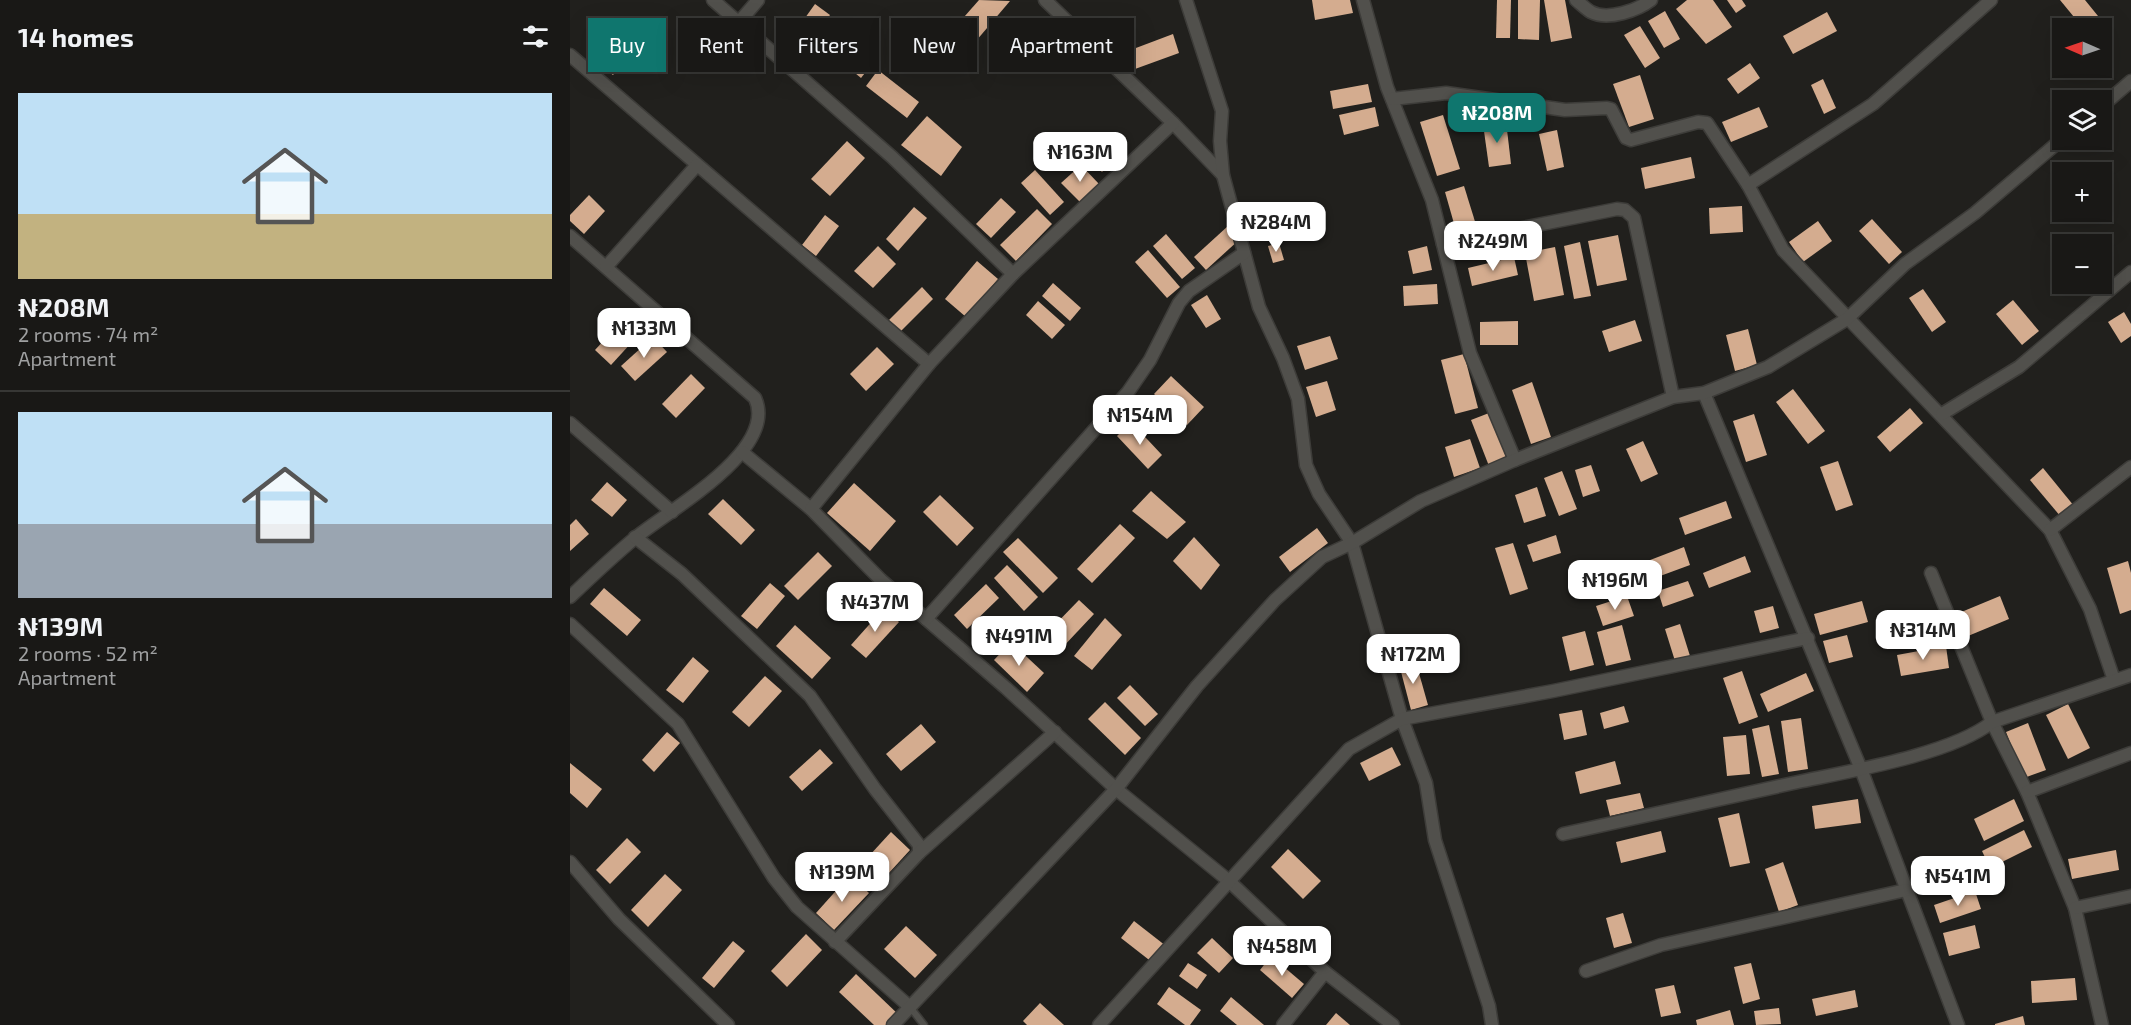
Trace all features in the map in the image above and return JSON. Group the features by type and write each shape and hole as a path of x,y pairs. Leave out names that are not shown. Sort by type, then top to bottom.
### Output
{"street":[{"path":"713,0 736,18"},
{"path":"743,18 758,0"},
{"path":"1045,0 1173,123 1223,176"},
{"path":"1186,0 1222,111 1220,141 1223,176 1259,308 1283,357 1298,399 1306,465 1319,494 1352,543 1402,719 1426,783 1435,840 1489,1006 1492,1025"},
{"path":"1363,0 1392,99 1432,200 1470,353 1515,460"},
{"path":"1576,0 1593,14 1608,15 1639,9 1651,0"},
{"path":"1748,185 1873,104 1991,0"},
{"path":"764,42 892,157 1013,274"},
{"path":"570,55 929,364"},
{"path":"2112,97 2131,81"},
{"path":"1392,99 1446,93 1565,110 1607,108 1611,109 1626,138 1630,141 1698,122 1707,123 1748,185 1783,250 1846,319 1942,414 2050,530 2090,609 2114,680"},
{"path":"811,509 929,364 1013,274 1173,123"},
{"path":"893,1025 1116,789 1197,686 1275,600 1322,557 1352,543 1421,501 1515,460 1673,397 1704,393 1768,367 1846,319 1905,264 1975,213 2052,147"},
{"path":"606,267 697,165"},
{"path":"1443,244 1617,209 1625,210 1634,218 1673,397"},
{"path":"570,236 755,398 760,418 755,435 742,452 672,512 635,537 573,590"},
{"path":"926,619 1128,392 1150,360 1179,303 1189,291 1244,253"},
{"path":"1942,414 2019,367 2131,272"},
{"path":"1704,393 1861,769 1958,1025"},
{"path":"570,423 672,512"},
{"path":"742,452 811,509 881,580 1116,789 1228,881 1325,972 1393,1025"},
{"path":"2050,530 2131,466"},
{"path":"635,537 682,574 810,696 875,789 920,845 920,853"},
{"path":"1931,573 1992,722 2027,792 2075,908 2103,1025"},
{"path":"570,624 678,724 774,878 797,907 910,1007"},
{"path":"1099,1025 1349,749 1402,719 1553,691 1808,638"},
{"path":"1563,834 1861,769 1949,745 1979,733 1992,722 2131,675"},
{"path":"835,942 920,853 1054,732"},
{"path":"2027,792 2131,753"},
{"path":"570,862 619,918 728,1025"},
{"path":"1586,971 1660,945 1906,890"},
{"path":"2075,908 2131,896"},
{"path":"1283,1025 1325,972"}],"lane":[{"path":"910,1007 924,1025"}],"building":[{"path":"979,0 1010,1 996,18 989,18 989,26 977,40 977,18 963,18"},
{"path":"1312,0 1350,0 1353,13 1315,20"},
{"path":"1497,0 1511,0 1510,38 1496,38"},
{"path":"1518,0 1540,0 1539,40 1518,39"},
{"path":"1544,0 1565,0 1572,38 1551,42"},
{"path":"1687,0 1713,0 1732,27 1706,44 1676,9"},
{"path":"1727,0 1742,0 1746,6 1736,13"},
{"path":"2060,0 2085,0 2098,16 2096,18 2075,18"},
{"path":"815,4 830,15 828,18 805,18"},
{"path":"1665,11 1680,39 1664,48 1648,21"},
{"path":"1827,12 1837,31 1793,54 1783,36"},
{"path":"1640,26 1660,58 1645,68 1624,35"},
{"path":"1173,34 1179,53 1135,69 1134,49"},
{"path":"1750,63 1760,78 1738,94 1727,79"},
{"path":"879,71 919,102 907,118 866,86"},
{"path":"854,72 866,72 861,78"},
{"path":"1640,75 1654,119 1629,127 1613,84"},
{"path":"1823,79 1836,108 1824,114 1811,85"},
{"path":"1368,84 1372,102 1333,109 1330,91"},
{"path":"1375,107 1379,126 1344,135 1339,115"},
{"path":"1759,107 1768,127 1731,142 1722,122"},
{"path":"1443,115 1460,169 1437,176 1420,122"},
{"path":"927,116 962,147 941,176 901,145"},
{"path":"1506,121 1511,164 1489,167 1483,124"},
{"path":"1557,130 1564,167 1547,171 1539,134"},
{"path":"847,141 865,158 830,196 811,179"},
{"path":"1096,143 1113,161 1102,172 1084,155"},
{"path":"1691,157 1695,178 1645,189 1641,168"},
{"path":"1081,165 1099,184 1080,202 1061,183"},
{"path":"1035,170 1064,202 1050,215 1021,183"},
{"path":"1464,186 1477,228 1457,234 1445,192"},
{"path":"589,195 605,211 584,234 570,221 570,215"},
{"path":"1001,198 1016,212 991,238 976,224"},
{"path":"1742,206 1743,232 1710,234 1709,208"},
{"path":"914,207 927,218 898,251 886,239"},
{"path":"1037,209 1052,224 1016,261 1000,245"},
{"path":"1271,211 1273,227 1259,229 1257,212"},
{"path":"825,215 839,226 816,256 802,245"},
{"path":"1872,219 1902,252 1889,264 1859,231"},
{"path":"1818,221 1832,241 1803,262 1789,242"},
{"path":"1228,226 1240,239 1206,270 1194,257"},
{"path":"1166,234 1195,268 1182,279 1153,246"},
{"path":"1618,235 1627,280 1597,286 1588,241"},
{"path":"1580,242 1591,296 1574,299 1564,246"},
{"path":"1279,243 1284,260 1273,263 1268,246"},
{"path":"878,246 896,264 873,288 854,271"},
{"path":"1427,246 1432,270 1413,274 1408,251"},
{"path":"1555,247 1564,295 1534,301 1525,253"},
{"path":"1148,250 1180,287 1167,298 1135,262"},
{"path":"1514,257 1518,275 1472,286 1468,268"},
{"path":"977,261 998,279 966,317 945,299"},
{"path":"1053,283 1081,308 1070,321 1042,296"},
{"path":"1437,284 1438,304 1404,306 1403,286"},
{"path":"922,287 933,299 899,333 888,321"},
{"path":"1923,289 1946,322 1932,332 1909,298"},
{"path":"1207,295 1221,319 1206,328 1191,305"},
{"path":"2013,300 2039,331 2022,345 1996,314"},
{"path":"1038,301 1065,325 1052,339 1026,315"},
{"path":"2124,312 2131,324 2131,336 2121,343 2108,322"},
{"path":"627,315 643,330 611,365 595,350"},
{"path":"1635,320 1642,341 1609,352 1602,331"},
{"path":"1518,321 1518,345 1480,345 1480,322"},
{"path":"1748,329 1757,365 1735,371 1726,335"},
{"path":"1330,336 1338,359 1305,370 1297,346"},
{"path":"653,337 667,352 635,381 621,366"},
{"path":"877,347 894,364 866,391 850,374"},
{"path":"1464,354 1478,408 1455,414 1441,360"},
{"path":"691,374 705,388 676,418 662,404"},
{"path":"1171,376 1204,407 1187,425 1154,394"},
{"path":"1327,381 1336,410 1316,417 1306,387"},
{"path":"1532,382 1551,437 1531,444 1512,390"},
{"path":"1793,389 1825,431 1808,444 1776,402"},
{"path":"1150,401 1167,418 1154,431 1137,414"},
{"path":"1910,408 1923,423 1890,452 1877,437"},
{"path":"1489,413 1507,459 1489,466 1471,420"},
{"path":"1754,414 1767,455 1746,462 1733,421"},
{"path":"1131,422 1162,455 1148,469 1117,436"},
{"path":"1470,439 1480,468 1454,477 1445,447"},
{"path":"1643,441 1658,474 1641,482 1626,449"},
{"path":"1838,461 1853,505 1836,511 1820,467"},
{"path":"1591,465 1600,491 1583,497 1575,470"},
{"path":"2043,468 2074,506 2061,517 2030,480"},
{"path":"1562,471 1577,509 1559,516 1544,478"},
{"path":"607,482 627,500 612,517 591,500"},
{"path":"854,483 896,521 870,551 827,513"},
{"path":"1537,487 1546,516 1524,523 1515,495"},
{"path":"1151,491 1186,522 1167,539 1132,511"},
{"path":"940,495 974,528 957,546 923,512"},
{"path":"723,499 755,530 741,545 708,514"},
{"path":"1726,501 1732,518 1685,535 1679,518"},
{"path":"576,519 589,534 570,551 570,525"},
{"path":"1120,524 1135,538 1092,583 1077,569"},
{"path":"1317,528 1328,543 1290,572 1279,557"},
{"path":"1556,535 1561,553 1533,562 1527,545"},
{"path":"1194,537 1220,565 1201,590 1173,561"},
{"path":"1018,538 1058,578 1043,593 1003,552"},
{"path":"1513,543 1528,589 1510,595 1495,548"},
{"path":"1684,547 1690,565 1652,579 1645,562"},
{"path":"818,552 832,566 798,600 784,586"},
{"path":"1745,556 1751,572 1709,588 1703,573"},
{"path":"2128,561 2131,573 2131,610 2120,614 2107,568"},
{"path":"1007,565 1038,597 1024,611 994,578"},
{"path":"1688,581 1694,596 1663,607 1658,591"},
{"path":"770,583 785,596 757,629 741,616"},
{"path":"986,584 999,598 967,629 954,615"},
{"path":"604,588 641,620 627,636 590,604"},
{"path":"1627,596 1634,616 1603,626 1596,606"},
{"path":"2000,596 2009,619 1968,636 1959,613"},
{"path":"1079,600 1094,614 1061,649 1046,634"},
{"path":"1862,601 1868,622 1820,635 1814,614"},
{"path":"1773,606 1779,628 1760,633 1754,611"},
{"path":"884,608 899,622 866,658 851,645"},
{"path":"1935,615 1939,635 1890,646 1885,625"},
{"path":"1105,618 1122,635 1092,670 1074,656"},
{"path":"1680,624 1690,656 1675,661 1665,629"},
{"path":"795,625 831,658 812,679 776,646"},
{"path":"1622,625 1631,660 1606,666 1597,632"},
{"path":"1585,631 1594,665 1570,671 1562,637"},
{"path":"1847,635 1853,657 1829,663 1823,641"},
{"path":"1011,642 1044,673 1027,692 994,660"},
{"path":"1946,646 1949,668 1901,676 1897,655"},
{"path":"693,657 709,671 683,703 666,690"},
{"path":"1415,659 1428,705 1411,710 1399,664"},
{"path":"1742,671 1758,717 1739,724 1723,678"},
{"path":"1806,673 1814,691 1768,712 1760,694"},
{"path":"765,676 782,691 749,727 732,712"},
{"path":"1130,685 1158,714 1145,726 1117,698"},
{"path":"1105,702 1141,738 1125,755 1088,719"},
{"path":"2068,704 2090,748 2068,759 2046,715"},
{"path":"1624,706 1629,722 1604,729 1600,713"},
{"path":"1582,710 1587,735 1564,740 1559,714"},
{"path":"1801,718 1808,769 1788,772 1781,721"},
{"path":"2028,723 2046,770 2024,778 2006,732"},
{"path":"921,724 936,742 901,771 886,754"},
{"path":"1769,725 1779,774 1762,777 1752,729"},
{"path":"667,732 680,743 654,772 642,760"},
{"path":"1746,735 1750,774 1727,776 1723,737"},
{"path":"1392,747 1401,765 1369,781 1360,763"},
{"path":"820,749 833,763 802,791 789,777"},
{"path":"1615,761 1621,784 1580,794 1575,772"},
{"path":"570,763 602,789 587,808 570,793"},
{"path":"1640,793 1644,808 1610,816 1606,800"},
{"path":"1858,799 1861,823 1815,829 1812,806"},
{"path":"2014,799 2024,821 1984,841 1974,819"},
{"path":"1739,813 1750,863 1730,867 1718,818"},
{"path":"2024,830 2032,847 1990,868 1982,851"},
{"path":"1661,831 1666,852 1621,863 1616,842"},
{"path":"891,832 910,850 877,886 858,868"},
{"path":"627,838 641,852 610,884 596,870"},
{"path":"1288,849 1321,881 1303,899 1271,867"},
{"path":"2116,850 2119,870 2072,879 2068,859"},
{"path":"1783,862 1798,905 1779,912 1765,869"},
{"path":"665,874 682,890 648,927 631,910"},
{"path":"850,875 869,893 834,930 816,913"},
{"path":"1975,891 1981,909 1940,923 1934,905"},
{"path":"1623,913 1632,943 1614,948 1606,918"},
{"path":"1134,921 1166,946 1153,963 1121,938"},
{"path":"1975,925 1980,948 1949,956 1943,933"},
{"path":"906,926 937,955 915,978 884,949"},
{"path":"806,934 822,950 787,987 771,971"},
{"path":"1212,938 1233,958 1219,973 1197,953"},
{"path":"733,941 745,951 714,988 702,978"},
{"path":"1271,956 1304,984 1292,998 1260,970"},
{"path":"1188,963 1207,975 1197,989 1179,976"},
{"path":"1751,963 1760,999 1743,1004 1734,967"},
{"path":"856,974 900,1016 891,1025 874,1025 839,992"},
{"path":"2075,978 2077,1000 2032,1003 2031,981"},
{"path":"1674,985 1681,1013 1661,1017 1655,989"},
{"path":"1169,987 1201,1010 1190,1025 1185,1025 1157,1004"},
{"path":"1855,990 1858,1007 1816,1016 1812,999"},
{"path":"1231,997 1264,1025 1237,1025 1220,1011"},
{"path":"1040,1003 1064,1025 1027,1025 1023,1021"},
{"path":"1779,1008 1781,1024 1756,1025 1754,1011"},
{"path":"1730,1010 1734,1025 1697,1025 1696,1020"},
{"path":"1336,1013 1350,1025 1326,1025"},
{"path":"2023,1016 2025,1025 1995,1025 1995,1024"}]}
